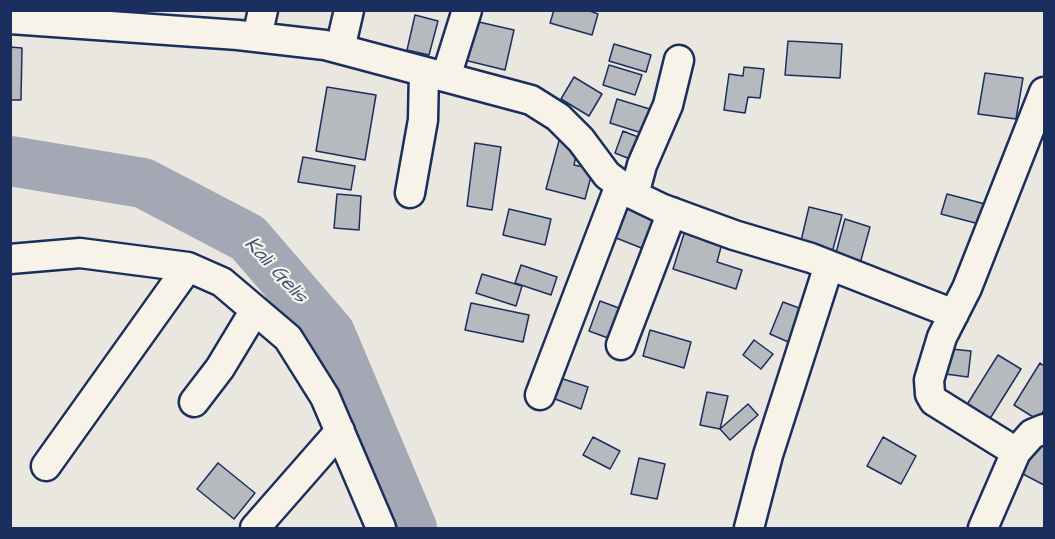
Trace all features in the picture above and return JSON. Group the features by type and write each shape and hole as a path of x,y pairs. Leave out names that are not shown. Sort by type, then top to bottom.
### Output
{"street":[{"path":"340,49 349,10"},
{"path":"410,193 423,120 435,74 467,10"},
{"path":"21,16 260,24 340,49 531,100 558,117 580,140 607,175 627,190 672,212 829,265 954,314"},
{"path":"540,395 627,190 642,165 668,105 679,60"},
{"path":"1016,452 934,401 930,394 929,380 942,337 976,268 1044,92"},
{"path":"621,345 672,212"},
{"path":"10,259 80,253 188,267 222,282 288,338 325,397 381,528"},
{"path":"749,528 768,454 829,265"},
{"path":"46,466 188,267"},
{"path":"195,402 220,368 255,310"},
{"path":"983,528 1016,452 1032,434 1044,429"},
{"path":"255,528 340,431"}],"building":[{"path":"554,10 587,10 598,14 592,35 550,23"},
{"path":"415,15 438,21 429,55 407,50"},
{"path":"470,20 514,30 505,70 460,59"},
{"path":"788,41 842,44 840,78 785,75"},
{"path":"614,44 651,55 646,72 609,61"},
{"path":"10,47 22,48 21,100 10,100"},
{"path":"609,65 642,75 635,95 603,85"},
{"path":"744,67 764,69 760,98 748,97 745,113 724,110 729,74 743,76"},
{"path":"985,73 1023,78 1016,119 978,114"},
{"path":"574,77 602,94 589,116 561,99"},
{"path":"327,87 376,95 365,160 316,151"},
{"path":"617,99 653,110 645,134 610,123"},
{"path":"623,131 643,139 635,161 615,153"},
{"path":"560,137 579,142 574,165 593,169 585,199 546,189"},
{"path":"475,143 501,147 492,210 467,206"},
{"path":"303,157 355,166 351,190 298,182"},
{"path":"337,194 361,196 359,230 334,228"},
{"path":"947,194 985,204 979,224 941,214"},
{"path":"619,200 663,217 649,251 606,234"},
{"path":"809,207 842,215 832,253 800,245"},
{"path":"509,209 551,219 545,245 503,235"},
{"path":"845,219 870,227 858,271 833,264"},
{"path":"687,224 724,236 717,262 742,270 736,289 673,269"},
{"path":"521,265 557,277 551,295 515,283"},
{"path":"482,274 522,286 516,306 476,293"},
{"path":"600,301 627,311 616,341 589,331"},
{"path":"783,302 807,311 793,344 770,334"},
{"path":"471,303 529,315 523,342 465,330"},
{"path":"650,330 691,342 684,368 643,356"},
{"path":"754,340 773,354 761,369 743,355"},
{"path":"941,348 971,351 968,377 938,373"},
{"path":"998,355 1021,369 986,425 963,411"},
{"path":"1040,363 1044,366 1044,410 1038,420 1014,405"},
{"path":"557,377 588,387 581,409 550,397"},
{"path":"707,392 728,396 720,429 700,425"},
{"path":"748,404 758,415 730,440 720,429"},
{"path":"1044,434 1044,485 1021,473"},
{"path":"593,437 620,451 610,469 583,455"},
{"path":"883,437 916,456 901,484 867,466"},
{"path":"639,458 665,464 657,499 631,494"},
{"path":"218,463 255,493 234,519 197,489"}],"waterway":[{"name":"Kali Gelis","path":"10,161 143,183 248,238 330,333 412,528"}]}
